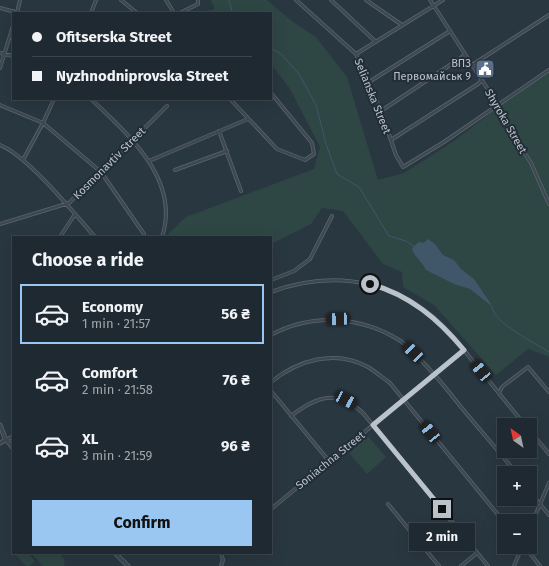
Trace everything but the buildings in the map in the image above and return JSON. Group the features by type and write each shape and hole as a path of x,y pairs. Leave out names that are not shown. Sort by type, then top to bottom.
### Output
{"street":[{"path":"17,12 20,0"},
{"path":"91,12 96,0"},
{"path":"121,0 136,12"},
{"path":"166,0 173,12"},
{"path":"182,12 198,4 198,0"},
{"name":"Selianska Street","path":"296,0 356,54 381,111 390,140 403,167 444,142 498,105"},
{"path":"331,0 375,41"},
{"path":"366,0 402,25"},
{"name":"Shyroka Street","path":"430,0 498,105 509,129 531,163 549,204"},
{"path":"356,54 443,0"},
{"path":"0,8 14,12"},
{"path":"472,65 549,15"},
{"path":"0,68 12,30"},
{"path":"369,82 450,31"},
{"path":"0,53 12,56"},
{"path":"381,111 465,56"},
{"path":"498,105 549,70"},
{"path":"390,140 482,80"},
{"path":"231,100 277,149 305,160 314,154 312,143 272,94"},
{"path":"23,160 54,100"},
{"path":"92,100 133,140 149,161 156,174 165,203 165,221 162,236"},
{"path":"0,105 43,123 101,172 144,234"},
{"name":"Kosmonavtiv Street","path":"0,224 69,204 168,106"},
{"path":"149,161 248,119"},
{"path":"219,131 241,191"},
{"path":"0,145 8,148 23,160 66,204 94,236"},
{"path":"175,170 227,151"},
{"path":"61,236 75,214"},
{"path":"272,280 290,273 310,259 332,216"},
{"path":"272,292 298,283 327,280 351,281 387,289 411,301 428,313 446,329 519,418"},
{"path":"272,335 292,325 310,320 338,319 357,322 372,327 400,340 434,373 510,466"},
{"name":"Soniachna Street","path":"272,508 434,373 464,350"},
{"path":"272,381 297,365 316,359 347,360 367,367 390,384 497,514"},
{"path":"499,393 502,387 528,367 549,392"},
{"path":"272,392 329,461"},
{"path":"291,416 312,402 328,397 346,400 355,405 488,566"},
{"path":"0,425 6,440 12,447"},
{"path":"0,443 12,437"},
{"path":"537,439 549,454"},
{"path":"536,514 549,483"},
{"path":"537,501 549,515"},
{"path":"388,504 439,566"},
{"path":"461,566 477,553"},
{"path":"116,554 128,566"},
{"path":"221,554 223,560 221,566"},
{"path":"514,566 519,554"},
{"path":"531,554 540,566"}],"green space":[{"path":"211,0 267,0 293,22 316,37 347,77 378,180 404,173 454,141 549,71 549,357 528,349 496,375 434,305 403,287 402,272 383,264 343,211 322,208 311,224 272,244 272,236 168,236 186,217 314,169 320,147 290,89 272,65 272,12 207,11 215,9"},
{"path":"368,436 386,457 367,474 349,453"},
{"path":"15,554 29,554 35,561 30,566 26,566"},
{"path":"32,554 60,554 63,557 65,564 64,566 43,566"}],"water":[{"path":"428,239 435,244 443,255 454,260 461,269 474,279 493,307 470,289 454,284 426,270 414,254 412,248 419,242 424,243"}],"waterway":[{"path":"229,0 234,12"},
{"path":"272,49 281,54 299,74 316,105 326,144 337,174 359,187 389,236 406,241 415,247"},
{"path":"492,307 494,313 507,326 549,352"}],"place":[{"name":"ВПЗ Первомайськ 9","path":"485,69"}],"route":[{"path":"370,284 387,289 411,301 428,313 446,329 464,350 434,373 373,425 442,509"}]}
